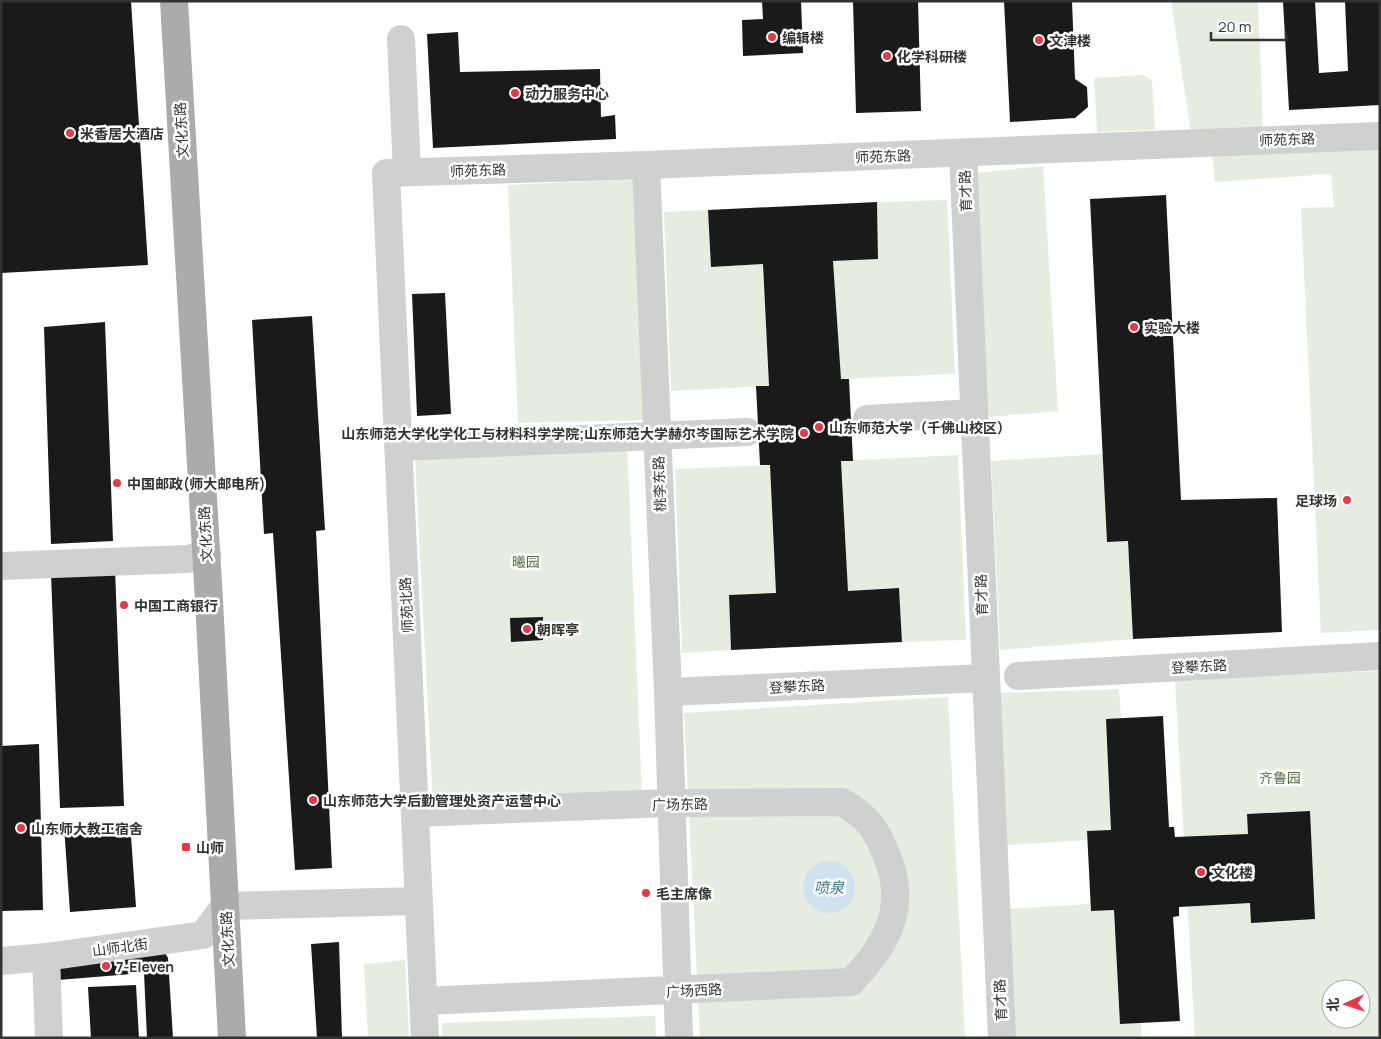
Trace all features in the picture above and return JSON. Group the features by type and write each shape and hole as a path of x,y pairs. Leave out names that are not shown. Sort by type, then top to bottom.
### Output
{"main road":[{"name":"文化东路","path":"174,1 207,555 232,1038"}],"street":[{"name":"师苑北路","path":"401,39 396,172 398,447 425,1038"},
{"name":"师苑东路","path":"396,172 646,165 1380,136"},
{"name":"育才路","path":"963,153 1002,1038"},
{"name":"桃李东路","path":"646,165 668,692 676,992 679,1038"},
{"path":"867,419 974,413"},
{"path":"398,447 747,432"},
{"path":"1,566 187,559 207,555"},
{"name":"登攀东路","path":"1018,676 1380,656"},
{"name":"登攀东路","path":"668,692 985,678"},
{"name":"广场东路","path":"415,813 670,803 842,802 860,813 878,832 895,875 896,883"},
{"name":"广场西路","path":"423,1001 676,992 852,982 871,962 885,939 894,914 896,883"},
{"path":"225,906 418,901"},
{"name":"山师北街","path":"1,961 46,957 203,935 225,906"},
{"path":"46,957 49,1038"}],"green space":[{"path":"1171,1 1258,1 1263,130 1191,133"},
{"path":"1143,75 1152,80 1155,130 1097,132 1094,78"},
{"name":"足球场","path":"1380,144 1380,630 1321,633 1301,208 1334,207 1331,174 1215,182 1212,154"},
{"path":"1043,166 1058,411 989,417 977,173"},
{"path":"636,179 645,420 518,423 508,185"},
{"path":"947,200 955,374 841,379 833,261 878,259 877,202"},
{"path":"708,210 711,267 763,264 769,386 671,391 664,212"},
{"name":"曦园","path":"627,444 642,795 433,804 415,457"},
{"path":"1103,454 1107,542 1128,541 1133,639 1000,650 991,461"},
{"path":"958,455 966,640 902,642 899,588 848,591 841,461"},
{"path":"770,465 776,593 729,595 731,650 682,653 675,469"},
{"name":"齐鲁园","path":"1380,671 1380,1038 1195,1038 1175,679"},
{"path":"1119,689 1121,718 1111,830 1087,831 1087,840 1006,845 998,693"},
{"path":"948,697 965,1038 700,1038 684,713"},
{"path":"1090,904 1091,911 1114,910 1120,1024 1141,1023 1141,1038 1015,1038 1008,909"},
{"path":"405,960 409,1038 368,1038 364,964"},
{"path":"655,1016 656,1038 442,1038 442,1023"}],"water":[{"name":"喷泉","path":"824,861 834,861 843,865 851,873 855,887 851,901 843,909 834,913 824,913 815,909 807,901 803,892 803,882 807,873 815,865"}],"building":[{"name":"米香居大酒店","path":"1,1 131,1 148,265 1,273"},
{"name":"编辑楼","path":"762,1 801,1 803,53 743,56 742,20 763,19"},
{"name":"化学科研楼","path":"853,1 918,1 921,111 856,113"},
{"name":"文津楼","path":"1004,1 1072,1 1075,79 1087,87 1088,107 1075,118 1010,122"},
{"path":"1283,1 1315,1 1319,73 1348,71 1345,1 1380,1 1380,105 1289,110"},
{"name":"动力服务中心","path":"458,32 460,72 600,69 601,117 615,115 616,139 433,148 427,34"},
{"path":"1166,195 1181,500 1277,498 1282,632 1133,639 1128,541 1107,542 1090,199"},
{"path":"877,202 878,259 833,261 841,379 849,379 853,461 841,461 848,591 899,588 902,642 731,650 729,595 776,593 770,465 760,465 756,386 769,386 763,264 711,267 708,210"},
{"path":"445,293 451,414 417,416 412,294"},
{"path":"312,316 325,530 316,531 332,868 295,870 273,533 264,534 252,320"},
{"path":"105,322 113,541 51,544 44,327"},
{"path":"115,569 124,806 60,808 51,574"},
{"name":"朝晖亭","path":"543,617 543,640 511,642 510,618"},
{"name":"文化楼","path":"1163,716 1169,827 1174,827 1175,837 1248,834 1247,814 1310,811 1315,919 1251,923 1250,903 1179,907 1179,916 1173,917 1180,1021 1120,1024 1114,910 1091,911 1087,831 1111,830 1106,719"},
{"name":"山东师大教工宿舍","path":"39,744 43,910 1,911 1,746"},
{"path":"130,822 136,907 70,912 64,826"},
{"path":"339,942 342,1038 317,1038 311,944"},
{"path":"164,951 168,958 173,1038 147,1038 144,973 58,980 57,961"},
{"path":"136,985 139,1038 91,1038 88,987"}],"place":[{"name":"编辑楼","path":"772,37"},
{"name":"文津楼","path":"1039,40"},
{"name":"化学科研楼","path":"887,56"},
{"name":"动力服务中心","path":"515,93"},
{"name":"米香居大酒店","path":"70,133"},
{"name":"实验大楼","path":"1134,327"},
{"name":"山东师范大学（千佛山校区）","path":"819,427"},
{"name":"山东师范大学化学化工与材料科学学院;山东师范大学赫尔岑国际艺术学院","path":"804,433"},
{"name":"中国邮政(师大邮电所)","path":"117,483"},
{"name":"足球场","path":"1347,500"},
{"name":"中国工商银行","path":"124,605"},
{"name":"朝晖亭","path":"527,629"},
{"name":"山东师范大学后勤管理处资产运营中心","path":"313,800"},
{"name":"山东师大教工宿舍","path":"21,828"},
{"name":"山师","path":"186,847"},
{"name":"文化楼","path":"1201,872"},
{"name":"毛主席像","path":"646,893"},
{"name":"7-Eleven","path":"106,966"}]}
